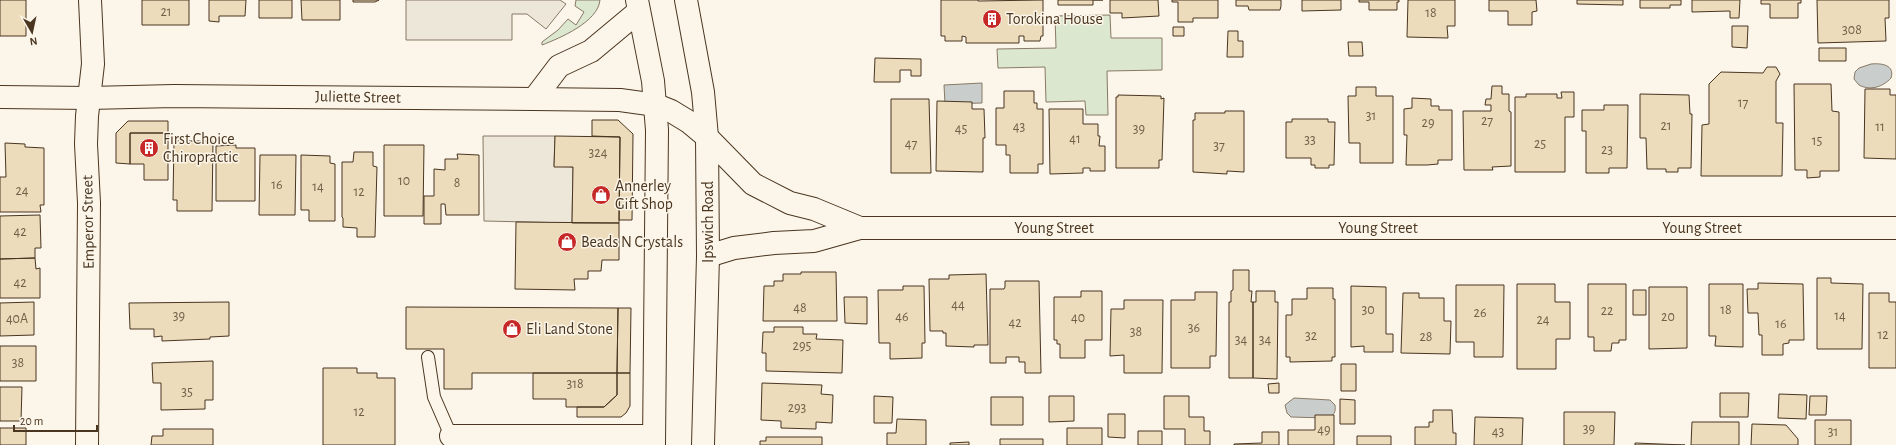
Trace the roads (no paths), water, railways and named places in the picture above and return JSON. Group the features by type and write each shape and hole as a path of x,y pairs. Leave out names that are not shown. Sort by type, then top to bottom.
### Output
{"main road":[{"name":"Emperor Street","path":"87,445 89,203 86,144 93,64 90,0"},
{"name":"Ipswich Road","path":"686,0 703,92 707,137 708,256 703,445"},
{"path":"534,99 559,66 591,51 638,6"},
{"path":"451,436 654,440 658,171 656,105 652,74 638,6"},
{"name":"Juliette Street","path":"0,97 89,98 174,96 620,100 656,105 677,115 707,137"},
{"name":"Young Street","path":"707,137 753,184 790,203 814,209 860,228"},
{"name":"Young Street","path":"708,256 748,246 814,241 860,228 1896,228"}],"lane":[{"path":"428,358 434,397 451,436"}],"place":[{"name":"Torokina House","path":"992,19"},
{"name":"First Choice Chiropractic","path":"149,148"},
{"name":"Annerley Gift Shop","path":"601,195"},
{"name":"Beads N Crystals","path":"567,242"},
{"name":"Eli Land Stone","path":"512,329"}]}
